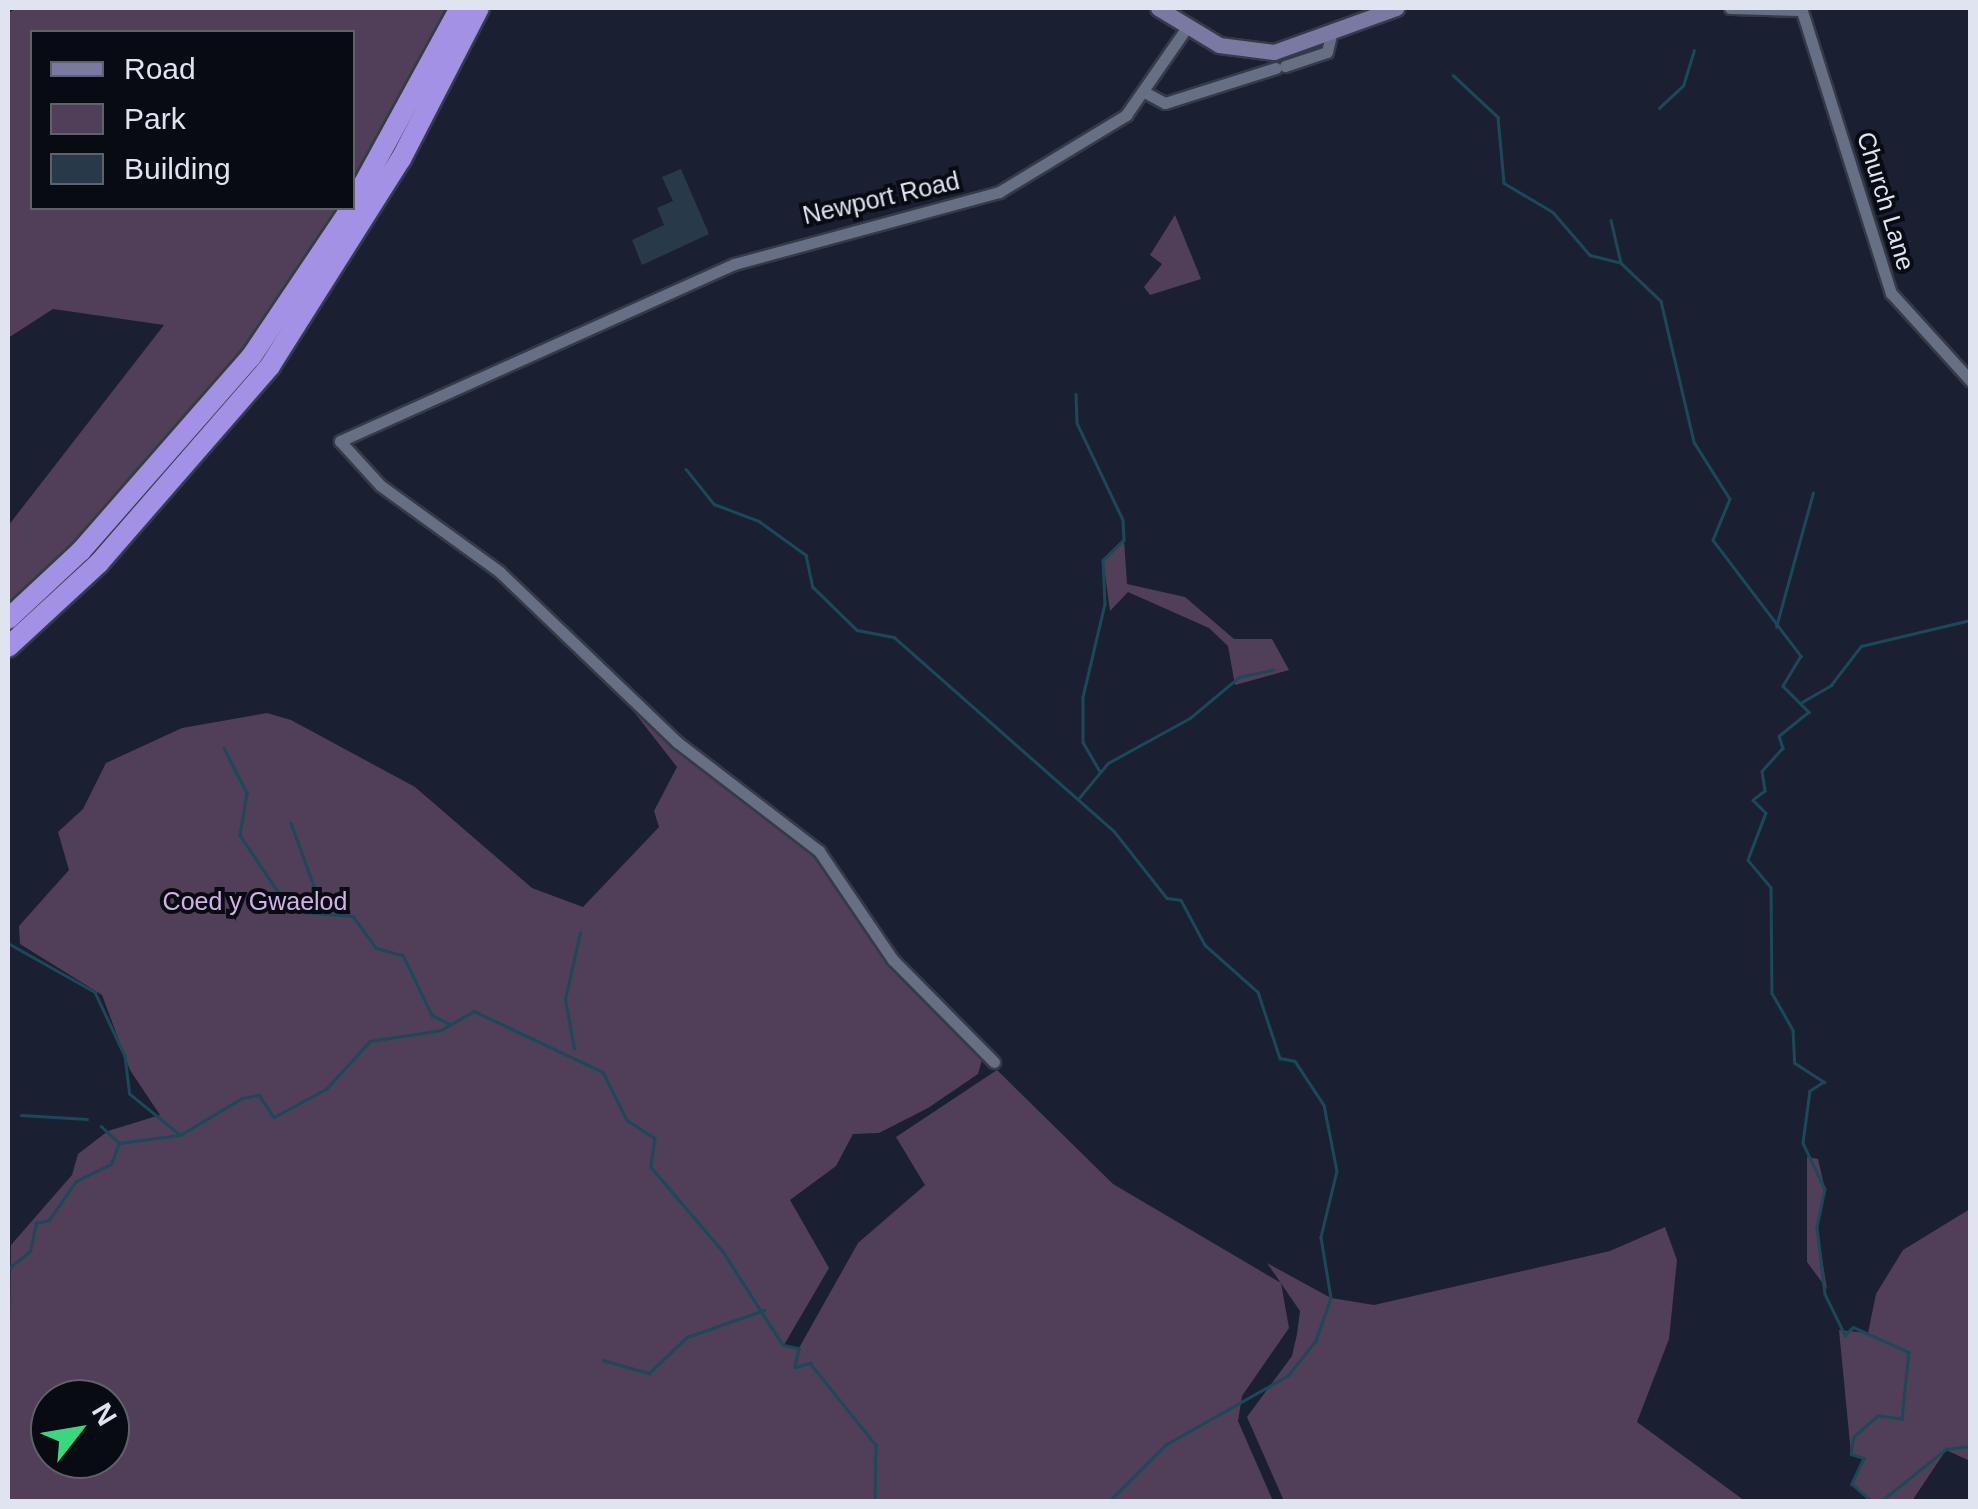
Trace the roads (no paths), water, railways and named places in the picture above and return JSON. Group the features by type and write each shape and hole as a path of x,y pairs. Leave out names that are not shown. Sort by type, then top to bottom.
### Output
{"highway":[{"path":"355,200 460,8"},
{"path":"8,647 99,564 270,366 372,210 479,8"},
{"path":"8,619 81,551 252,357 349,210"}],"street":[{"path":"1158,8 1185,30 1244,51 1331,36 1360,15 1396,8"},
{"name":"Church Lane","path":"1730,8 1801,9 1891,292 1970,380"},
{"name":"Newport Road","path":"994,1062 892,960 819,851 677,742 500,572 380,485 340,441 734,264 999,192 1146,94 1185,30"},
{"path":"1146,94 1165,102 1281,67 1327,52 1331,36"}],"waterway":[{"path":"1659,108 1683,86 1694,51"},
{"path":"1453,75 1498,117 1504,183 1553,212 1590,255 1621,263"},
{"path":"1611,220 1621,263 1661,301 1694,442 1730,499 1713,540 1801,656 1783,686 1809,712 1779,736 1783,748 1762,771 1765,791 1753,800 1766,813 1748,860 1771,887 1772,993 1793,1030 1795,1063 1824,1082 1810,1091 1803,1143 1825,1189 1817,1227 1825,1294 1845,1335 1853,1327 1909,1352 1902,1419 1878,1416 1854,1437 1851,1454 1864,1458 1852,1484 1873,1502"},
{"path":"1076,394 1077,423 1123,520 1124,540 1103,560 1105,604 1083,697 1083,742 1100,771"},
{"path":"686,469 714,504 759,521 806,555 813,587 857,630 894,637 1114,831 1167,898 1181,900 1205,945 1258,992 1280,1058 1295,1061 1324,1105 1337,1171 1321,1237 1331,1298 1316,1341 1288,1376 1166,1445 1109,1502"},
{"path":"1776,627 1813,493"},
{"path":"1802,702 1831,685 1861,646 1970,620"},
{"path":"1079,798 1108,763 1190,718 1239,677 1273,670"},
{"path":"224,748 247,793 240,835 291,911 353,916 376,948 403,955 432,1015 450,1024"},
{"path":"291,823 322,908"},
{"path":"574,1049 565,999 580,933"},
{"path":"8,943 95,992 125,1056 130,1094 178,1133"},
{"path":"8,1269 30,1251 36,1223 49,1220 76,1181 111,1164 119,1143 180,1135 242,1098 259,1095 274,1117 326,1089 370,1041 441,1030 474,1011 603,1072 627,1120 655,1138 651,1167 722,1250 783,1345 799,1348 795,1367 810,1363 876,1445 875,1502"},
{"path":"21,1115 87,1119"},
{"path":"101,1126 118,1142"},
{"path":"603,1360 649,1373 687,1337 764,1310"},
{"path":"1880,1502 1946,1449 1970,1446"}],"park label":[{"name":"Coed y Gwaelod","path":"255,901"}]}
